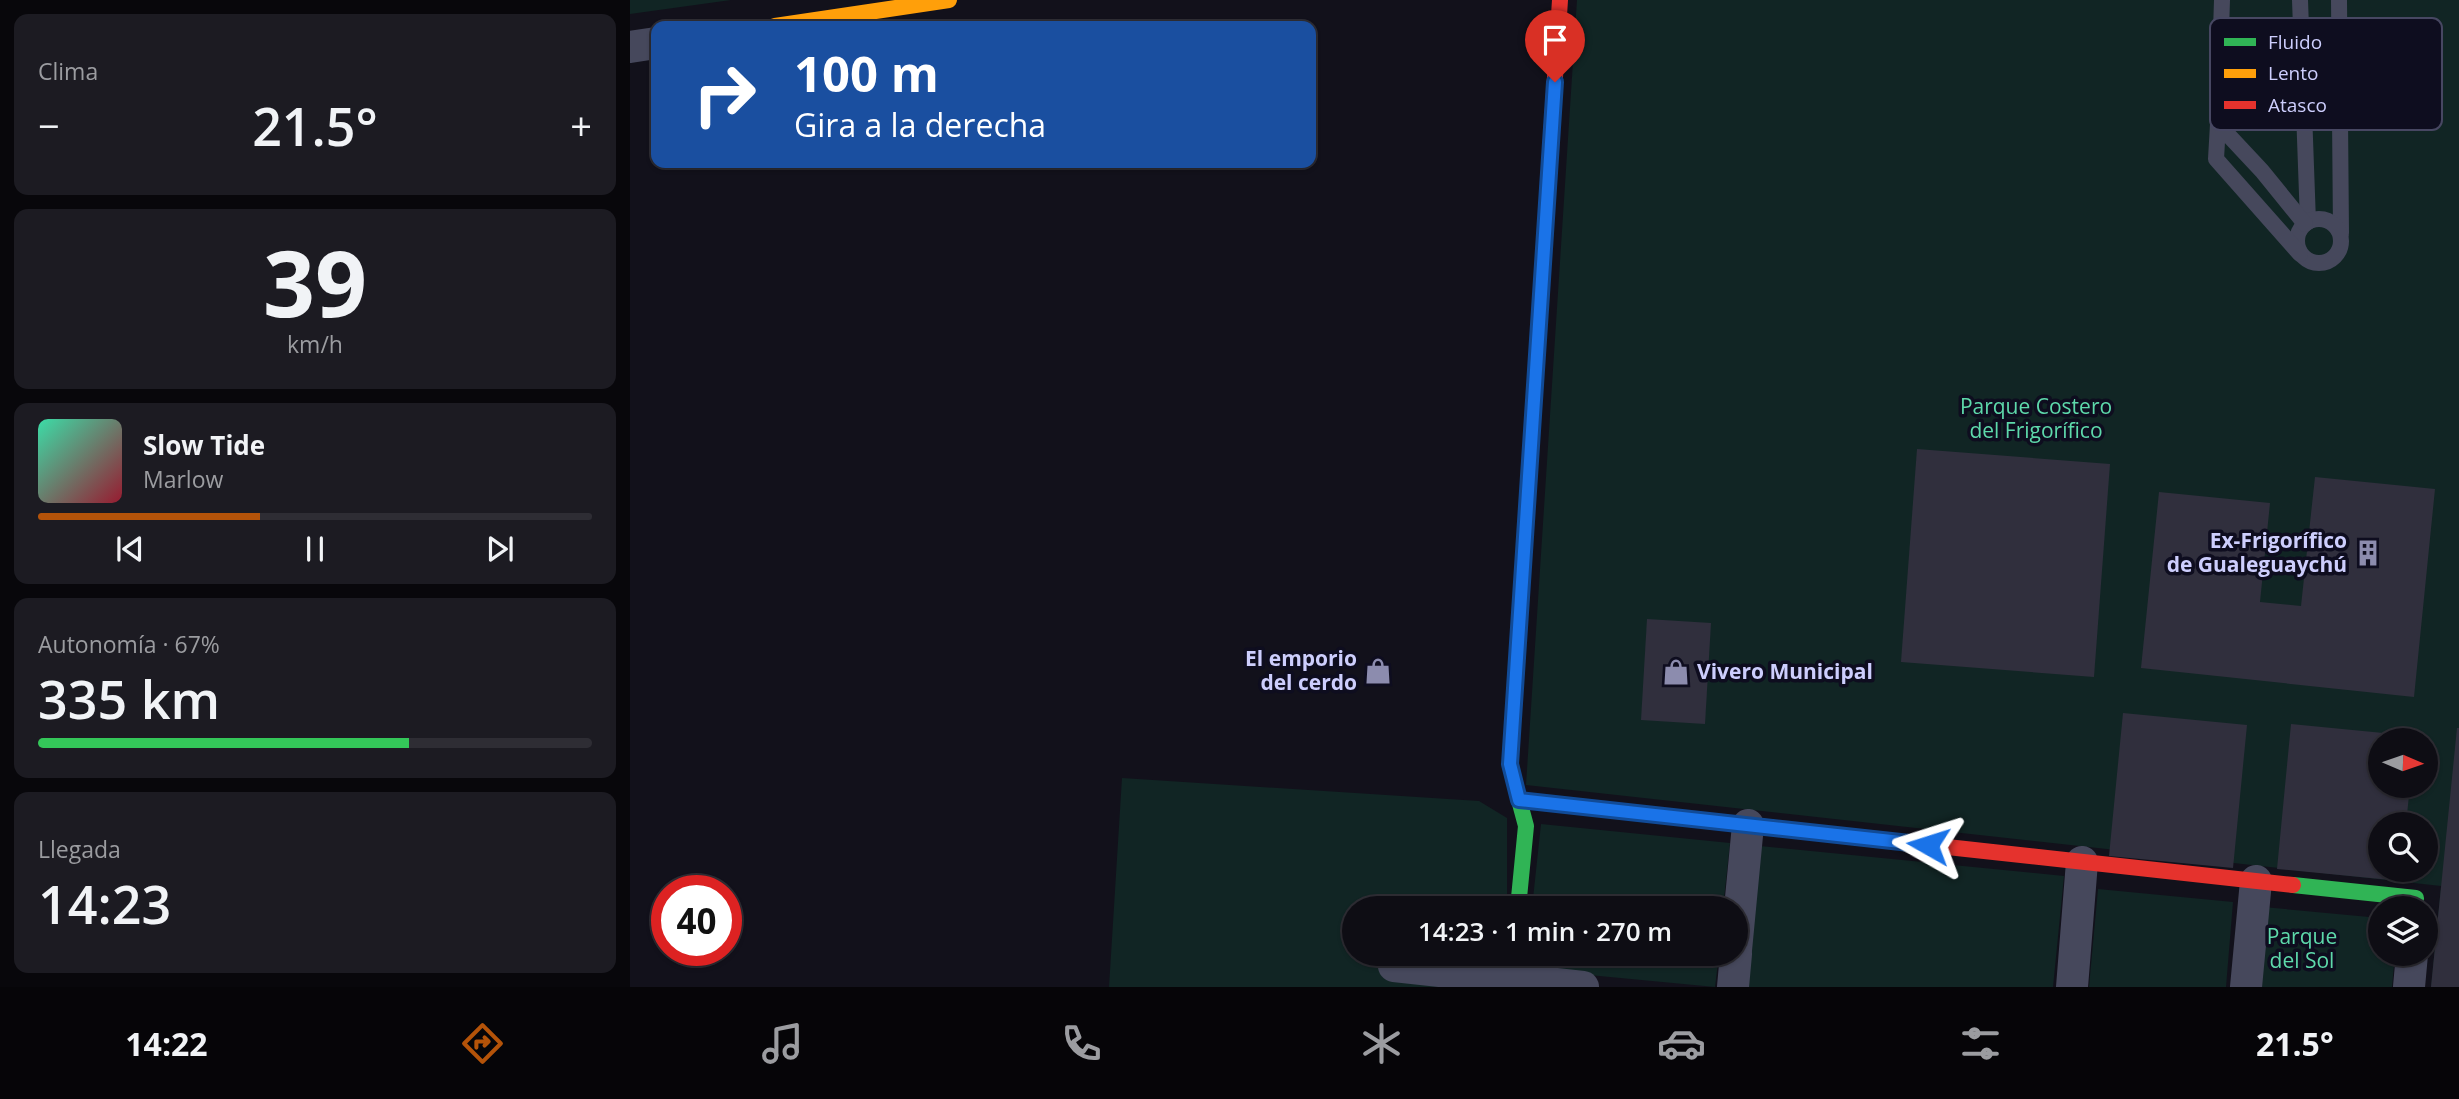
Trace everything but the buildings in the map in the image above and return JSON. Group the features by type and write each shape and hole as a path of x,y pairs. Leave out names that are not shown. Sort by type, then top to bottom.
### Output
{"street":[{"path":"808,21 949,0"},
{"path":"1519,896 1526,826 1510,764 1560,0"},
{"path":"630,47 651,44"},
{"path":"1519,800 2397,896"},
{"path":"1741,896 1748,825"},
{"path":"2072,987 2082,862"},
{"path":"2246,987 2256,881"},
{"path":"1394,966 1511,973 1583,987"},
{"path":"1732,987 1734,966"},
{"path":"2409,987 2411,966"}],"lane":[{"path":"2222,0 2222,18"},
{"path":"2300,0 2300,18"},
{"path":"2339,0 2339,18"},
{"path":"2218,130 2216,159 2300,254 2319,264 2333,259 2341,248 2340,130"},
{"path":"2224,130 2306,223"},
{"path":"2303,130 2306,223"},
{"path":"2300,254 2298,234 2306,223 2319,218 2326,219 2341,233"}],"green space":[{"path":"630,0 731,0 630,14"},
{"name":"Parque Costero del Frigorífico","path":"1577,0 2459,0 2459,987 2431,987 2433,966 2438,966 2441,886 2405,882 2438,882 2438,812 2368,812 2368,878 1526,785"},
{"path":"1122,778 1479,801 1507,818 1507,896 1342,896 1342,966 1501,966 1458,987 1109,987"},
{"path":"1541,824 1730,843 1724,896 1533,896"},
{"path":"1760,846 2064,876 2053,987 1746,987"},
{"path":"2098,889 2233,902 2226,987 2089,987"},
{"name":"Parque del Sol","path":"2263,907 2368,917 2368,966 2394,966 2392,987 2256,987"},
{"path":"1526,966 1718,966 1715,987 1526,969"}],"traffic: fast":[{"path":"1519,896 1526,826 1519,800 1929,845"},
{"path":"2293,885 2397,896"}],"traffic: slow":[{"path":"808,21 949,0"},
{"path":"1519,800 1510,764 1539,324"}],"traffic: jam":[{"path":"1539,324 1560,0"},
{"path":"1929,845 2293,885"}],"place":[{"name":"Ex-Frigorífico de Gualeguaychú","path":"2368,553"},
{"name":"El emporio del cerdo","path":"1378,671"},
{"name":"Vivero Municipal","path":"1676,672"}],"route":[{"path":"1555,82 1510,764 1519,800 1928,845"}]}
